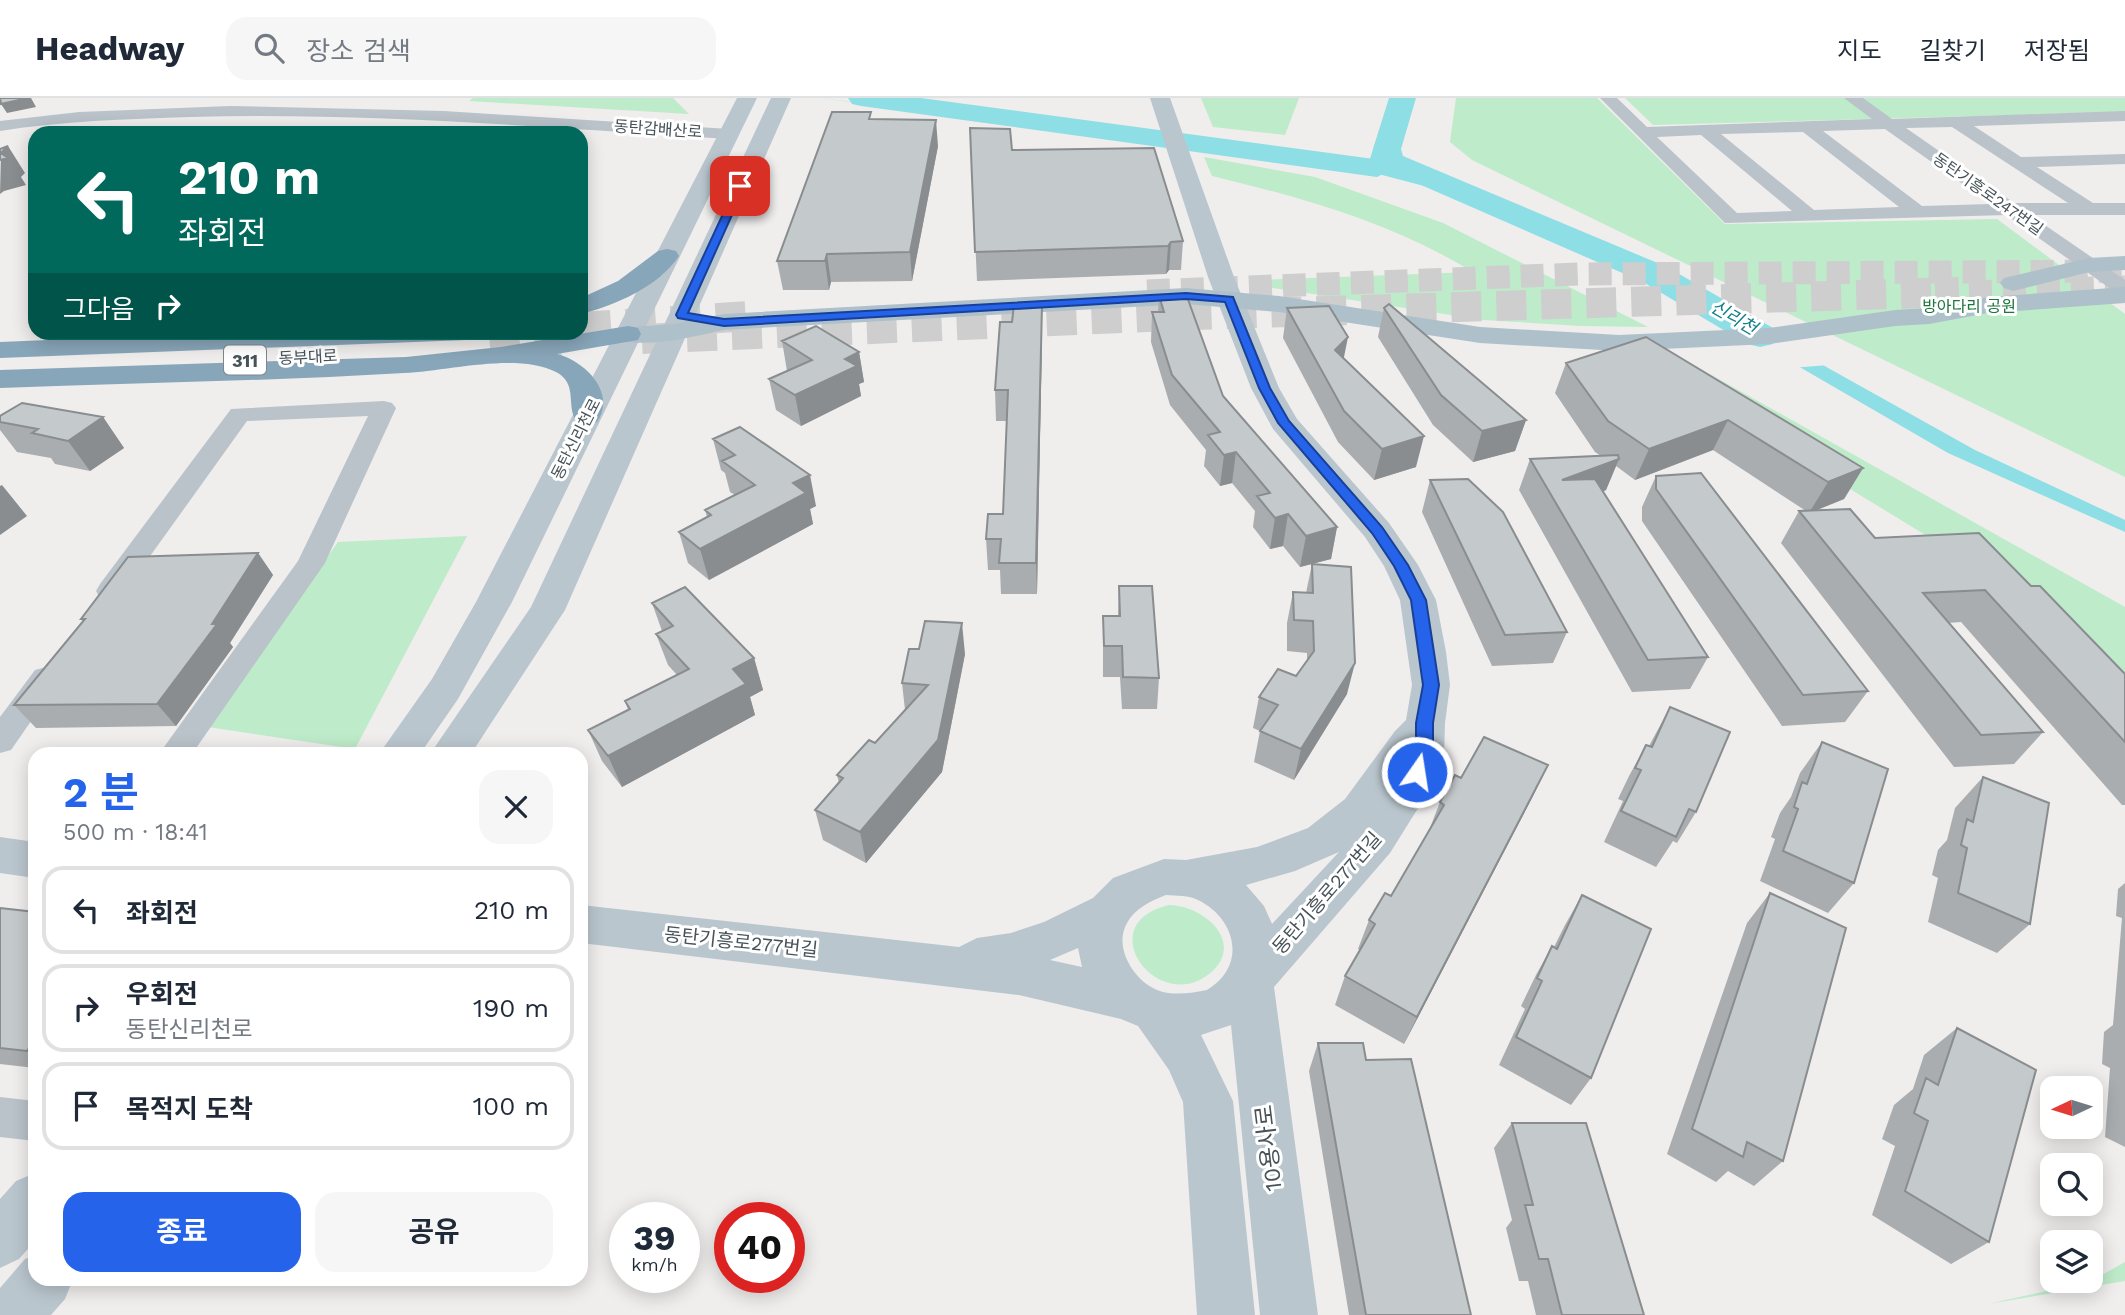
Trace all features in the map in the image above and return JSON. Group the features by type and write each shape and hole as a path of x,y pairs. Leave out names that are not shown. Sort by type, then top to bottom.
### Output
{"highway":[{"path":"588,304 616,295 638,282 667,257"},
{"path":"588,317 632,325"},
{"path":"588,333 632,325"},
{"path":"0,341 28,340"},
{"name":"동부대로","path":"0,350 259,340"},
{"path":"0,379 406,365 554,340"},
{"path":"496,351 554,361 573,369 584,382 589,397 587,416"},
{"name":"동부대로","path":"0,370 496,351"}],"main road":[{"path":"1895,318 1917,306 2089,265 2125,263"},
{"path":"632,325 724,323 1186,296 1279,304 1479,335 1579,342 1693,341 1829,329 1988,305 2125,295"}],"street":[{"name":"동탄기흥로277번길","path":"588,925 1018,974 1185,1016 1213,1011 1234,999 1375,841 1409,789 1424,755 1424,723 1431,685 1418,600 1401,565 1377,530 1284,423 1265,388 1230,300 1160,98"},
{"path":"1608,98 1732,219 2010,209 2125,209"},
{"name":"동탄기흥로247번길","path":"1852,98 2125,290"},
{"path":"455,747 547,610 777,107"},
{"name":"동탄감배산로","path":"0,126 59,117 206,111 738,116"},
{"name":"동탄신리천로","path":"404,747 445,688 494,602 738,116"},
{"path":"1642,132 2125,117"},
{"path":"1956,122 2089,209"},
{"path":"1807,127 1917,212"},
{"path":"1705,130 1809,216"},
{"path":"2018,162 2125,159"},
{"path":"91,617 240,414 384,408 311,563 180,747"},
{"path":"0,741 58,662"},
{"name":"동탄기흥로277번길","path":"901,960 985,958 1020,951 1061,936 1106,912 1121,894 1141,883 1164,877 1188,878 1271,862 1336,833 1360,810 1400,752 1424,723"},
{"path":"0,855 28,859"},
{"name":"동탄기흥로277번길","path":"1188,878 1211,885 1232,898 1247,916 1256,938 1257,960 1250,981"},
{"path":"1106,912 1098,934 1100,958 1112,981 1144,1006 1186,1055 1208,1101 1226,1315"},
{"name":"10용사로","path":"1250,981 1289,1315"},
{"path":"0,1116 28,1120"},
{"path":"0,1240 28,1208"},
{"path":"14,1315 39,1286"}],"green space":[{"path":"473,98 673,98 689,114 469,101"},
{"path":"1201,98 1299,98 1285,135 1213,127"},
{"name":"방아다리 공원","path":"1456,98 1597,98 1725,224 1997,219 2125,314 2125,477 1472,160 1450,142"},
{"path":"1625,98 2125,98 2125,112 1653,125"},
{"path":"1204,157 1315,177 1443,223 1648,327 1484,320 1267,287 1254,280 1473,272 1411,239 1347,214 1212,176"},
{"path":"1683,359 2125,607 2125,679 2022,594 1639,360"},
{"path":"467,536 356,747 208,727 338,542"},
{"path":"1169,905 1196,912 1217,929 1223,940 1224,951 1219,963 1209,974 1189,984 1170,983 1153,975 1140,962 1133,946 1134,930 1146,915"},
{"path":"2125,1262 2125,1281 2103,1285 2103,1274"},
{"path":"2040,1292 2054,1293 1988,1304"}],"water":[{"path":"821,98 1167,141 1167,144"},
{"path":"1389,98 1404,98 1397,116 1383,129 1382,164 1457,186 1726,311 1975,450 2125,520 2125,532 1948,453 1646,278 1455,194 1359,169 1184,145 1348,163 1369,162"}],"pier":[{"path":"1733,311 1828,365 1792,368 1696,314"}],"building":[{"path":"0,98 28,98 1,104"},
{"path":"832,112 871,112 869,119 936,120 910,252 827,254 825,261 777,261"},
{"path":"970,128 1010,129 1012,150 1154,148 1183,241 1171,242 1168,246 975,252"},
{"path":"8,146 1,153 8,158 0,160 0,149"},
{"path":"1186,294 1223,396 1337,527 1306,536 1288,514 1275,518 1257,496 1270,493 1236,452 1224,455 1208,435 1220,432 1172,375 1152,312 1164,312 1159,296"},
{"path":"1389,304 1526,420 1482,431 1441,395 1384,308"},
{"path":"1014,305 1042,305 1036,563 999,563 1001,539 986,539 988,514 1003,514 1008,390 995,390 1000,322 1012,322"},
{"path":"1329,306 1348,337 1335,350 1424,436 1382,449 1344,411 1287,308"},
{"path":"816,326 859,352 845,359 857,366 795,395 769,379 812,360 782,341"},
{"path":"1646,337 1863,468 1828,482 1728,420 1649,449 1608,421 1566,363"},
{"path":"22,403 103,417 68,441 32,433 38,429 0,422 0,416"},
{"path":"740,427 810,475 793,483 806,493 700,549 679,532 711,515 705,510 755,485 722,461 735,455 713,439"},
{"path":"1618,455 1619,459 1562,480 1595,479 1708,657 1648,660 1530,459"},
{"path":"1701,473 1868,691 1803,695 1656,489 1656,476"},
{"path":"1468,479 1503,512 1567,632 1505,635 1430,480"},
{"path":"1850,509 1875,538 1979,533 2031,586 2040,586 2125,674 2125,742 1985,590 1923,593 2043,732 1981,735 1799,511"},
{"path":"258,553 212,624 217,624 157,704 14,705 85,619 81,619 128,557"},
{"path":"1312,564 1351,567 1355,663 1301,749 1260,731 1278,705 1259,697 1278,669 1296,676 1314,651 1313,621 1294,620 1293,592 1313,593"},
{"path":"1119,586 1152,586 1159,678 1123,677 1122,646 1104,646 1103,616 1120,616"},
{"path":"685,587 754,658 733,669 746,684 608,756 588,730 630,709 625,701 689,669 656,634 673,626 652,603"},
{"path":"925,621 962,623 938,740 860,832 815,810 843,778 837,775 869,740 875,743 928,685 902,683 909,649 919,649"},
{"path":"1670,707 1730,732 1696,812 1689,809 1676,837 1621,811 1641,770 1635,768 1646,745 1652,747"},
{"path":"1484,737 1548,765 1417,1017 1345,976 1375,924 1369,920 1385,893 1391,896 1444,805 1440,802 1455,775 1461,778"},
{"path":"1822,742 1888,769 1854,883 1783,851 1798,809 1794,807 1802,782 1807,784"},
{"path":"1983,777 2049,803 2030,924 1958,893 1967,848 1961,845 1967,819 1973,822"},
{"path":"1770,893 1846,928 1783,1161 1747,1142 1743,1157 1692,1129"},
{"path":"1582,895 1651,929 1591,1078 1516,1037 1542,981 1537,978 1552,946 1557,949"},
{"path":"0,908 28,911 28,1050 0,1048"},
{"path":"1957,1028 2036,1070 1989,1242 1905,1191 1928,1121 1914,1113 1926,1078 1938,1085"},
{"path":"1318,1043 1363,1043 1366,1060 1411,1059 1471,1315 1366,1315"},
{"path":"1512,1123 1586,1123 1644,1315 1562,1315 1548,1259 1539,1259 1525,1205 1533,1205"}],"waterway":[{"path":"861,98 1377,168"},
{"name":"신리천","path":"1403,98 1387,149 1387,156 1393,162 1655,274 1760,336"}],"tunnel":[{"path":"1147,291 1578,274 2125,271"},
{"path":"1901,294 2125,287"},
{"path":"642,339 1192,315 1959,292"},
{"path":"588,327 749,316"},
{"path":"490,347 561,343"}],"route":[{"path":"740,186 681,315 724,323 1186,296 1230,300 1249,353 1284,423 1377,530 1401,565 1418,600 1431,685 1424,723 1424,755 1417,772"}]}
